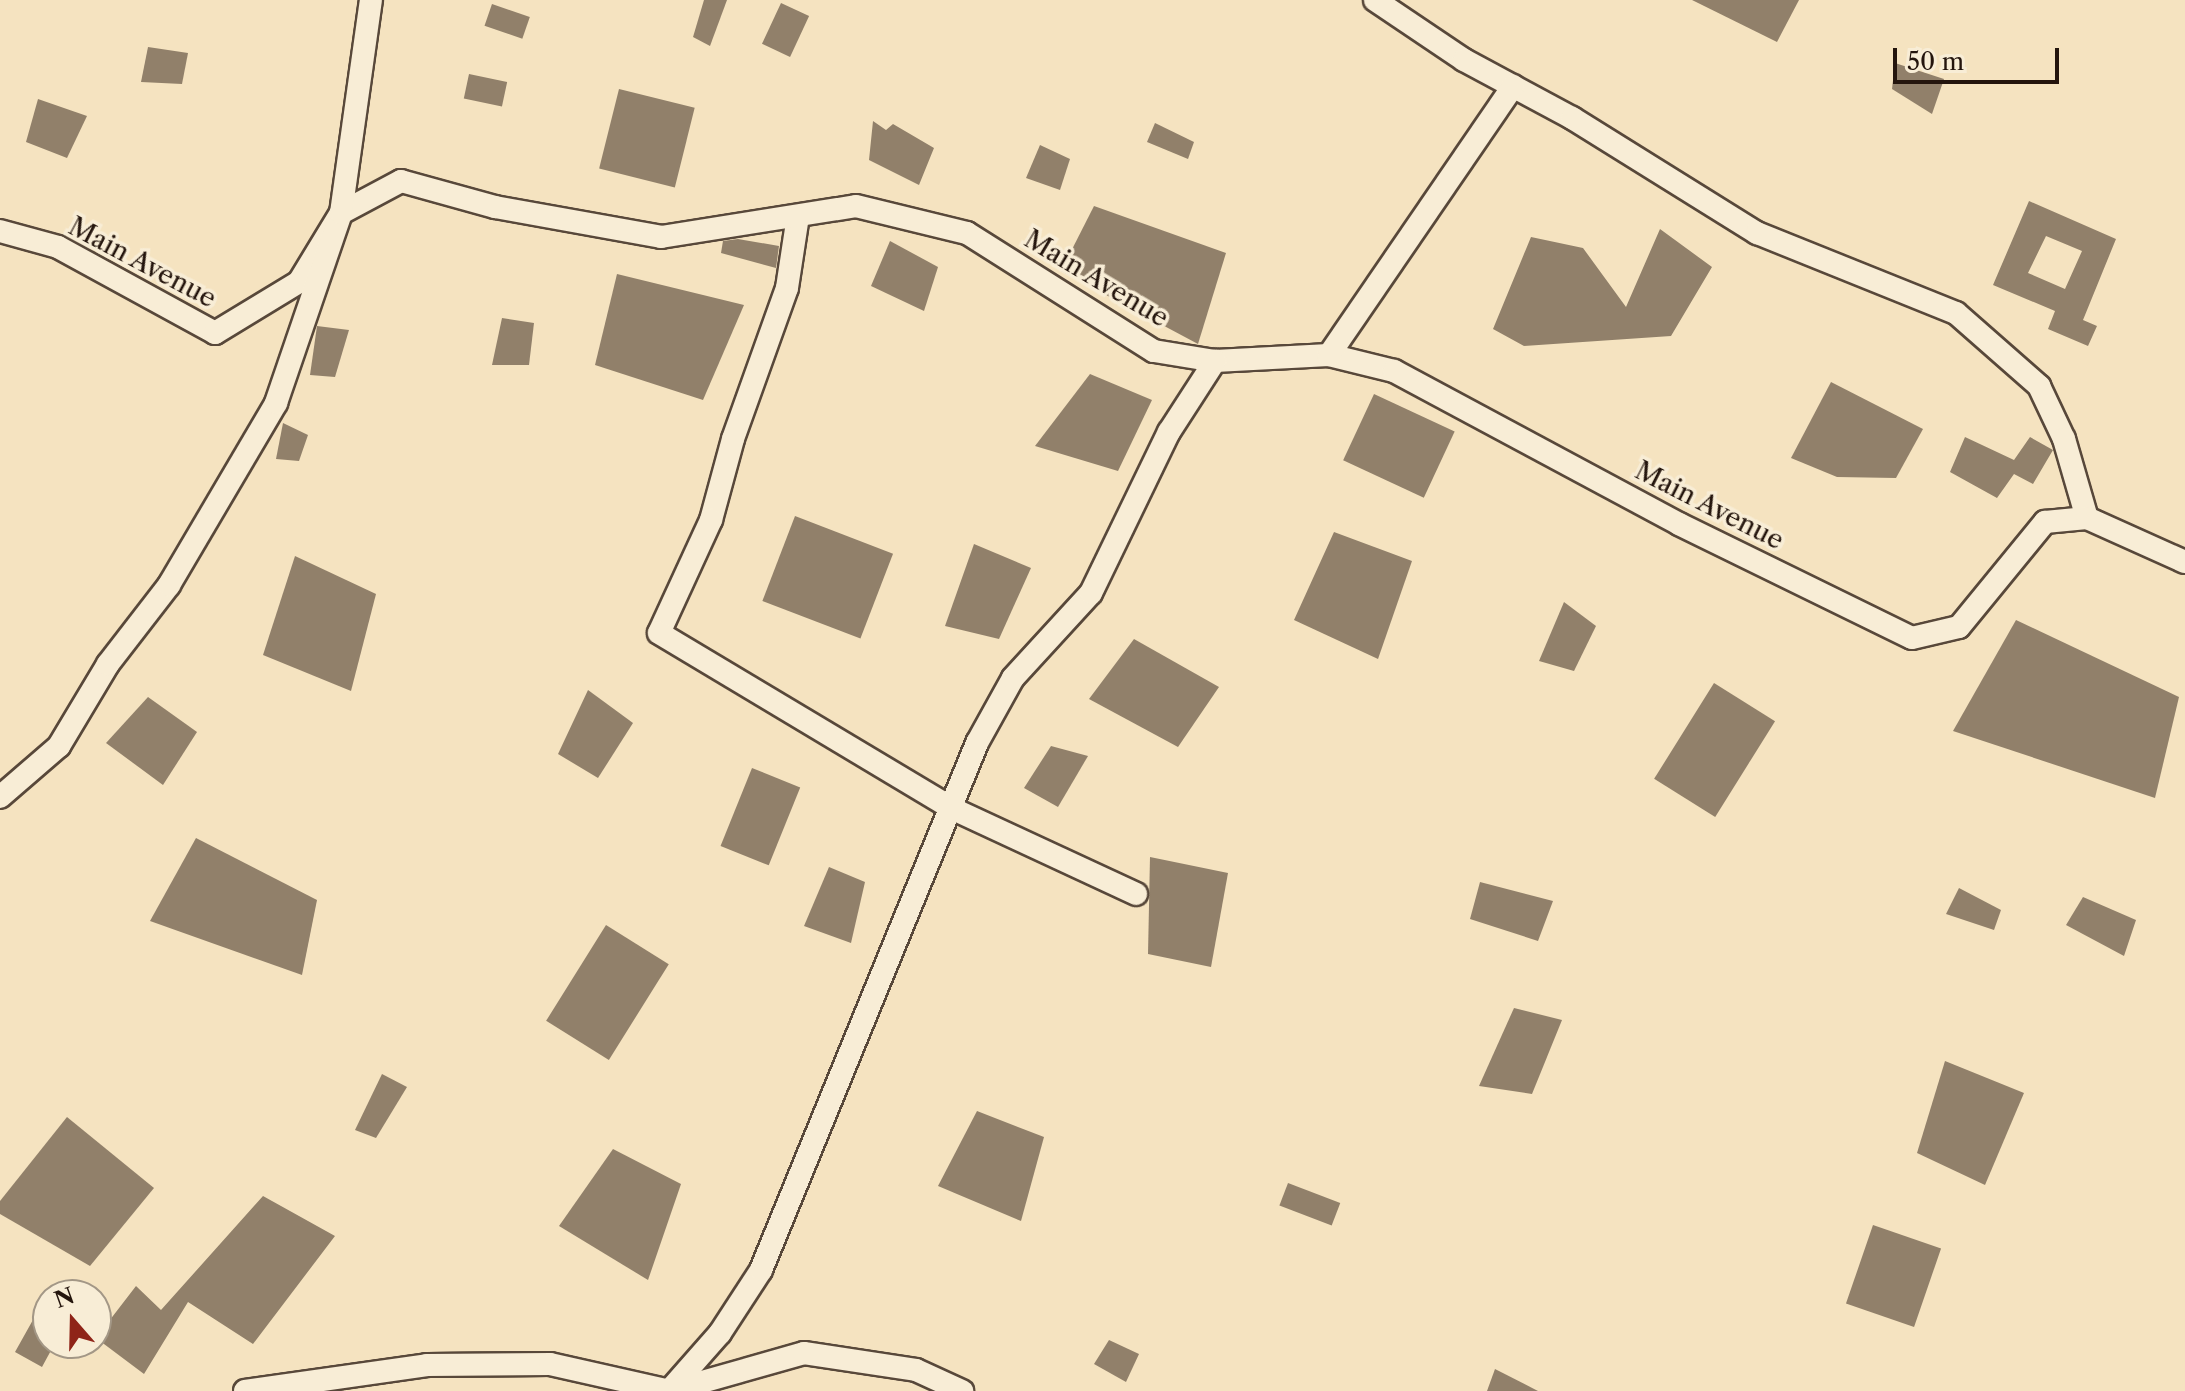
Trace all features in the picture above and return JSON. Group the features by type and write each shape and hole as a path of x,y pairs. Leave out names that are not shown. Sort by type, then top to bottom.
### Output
{"street":[{"path":"0,797 59,746 108,664 169,585 276,403 341,213 371,0"},
{"path":"1375,0 1757,233 1956,313 2039,386 2064,439 2087,518"},
{"path":"1329,355 1513,86"},
{"name":"Main Avenue","path":"0,231 58,247 215,333 299,282 341,213 401,181 495,207 661,237 856,206 967,233 1154,351 1215,361 1329,355 1394,371 1679,524 1912,638 1959,627 2045,522 2087,518 2185,562"},
{"path":"798,216 787,288 733,439 711,520 659,633 951,808 1136,894"},
{"path":"670,1391 720,1333 761,1270 977,743 1013,678 1091,593 1169,432 1215,361"},
{"path":"245,1391 427,1365 535,1364 670,1391 804,1353 916,1370 962,1391"}],"building":[{"path":"704,0 727,0 710,46 693,37"},
{"path":"1692,0 1799,0 1777,42"},
{"path":"781,3 809,16 790,57 762,44"},
{"path":"492,4 530,17 522,39 485,26"},
{"path":"148,47 188,53 182,84 141,82"},
{"path":"1895,63 1944,79 1932,114 1892,89"},
{"path":"469,74 507,82 502,107 464,98"},
{"path":"619,89 695,108 675,187 599,169"},
{"path":"38,99 87,116 67,158 26,142"},
{"path":"873,121 886,130 893,124 934,148 919,185 869,160"},
{"path":"1155,123 1194,142 1188,159 1147,142"},
{"path":"1040,145 1070,159 1060,190 1026,178"},
{"path":"2029,201 2116,239 2083,320 2097,326 2088,346 2048,329 2055,311 1993,285","holes":["2046,236 2082,251 2065,289 2028,273"]},
{"path":"1094,206 1226,253 1198,344 1061,271"},
{"path":"1660,229 1712,267 1671,336 1524,346 1493,329 1531,237 1583,248 1626,307"},
{"path":"738,239 779,246 776,268 721,253 723,241"},
{"path":"890,241 938,267 924,311 871,286"},
{"path":"617,274 744,305 703,400 595,365"},
{"path":"502,318 534,323 529,365 492,365"},
{"path":"317,326 349,330 335,377 310,375"},
{"path":"1090,374 1152,400 1118,471 1035,446"},
{"path":"1831,382 1923,429 1896,478 1837,477 1791,458"},
{"path":"1374,394 1455,432 1424,498 1343,460"},
{"path":"283,423 308,435 299,461 276,459"},
{"path":"1965,437 2014,460 2030,437 2053,450 2033,484 2014,474 1997,498 1950,472"},
{"path":"795,516 893,554 860,639 762,601"},
{"path":"1334,532 1412,561 1378,659 1294,620"},
{"path":"974,544 1031,568 999,639 945,626"},
{"path":"295,556 376,594 351,691 263,655"},
{"path":"1564,602 1596,626 1574,671 1539,661"},
{"path":"2016,620 2179,697 2155,798 1953,731"},
{"path":"1134,639 1219,687 1178,747 1089,699"},
{"path":"1714,683 1775,721 1715,817 1654,779"},
{"path":"588,690 633,723 598,778 558,754"},
{"path":"148,697 197,732 163,785 106,743"},
{"path":"1051,746 1088,756 1058,807 1024,788"},
{"path":"752,768 800,787 769,865 721,846"},
{"path":"196,838 317,900 302,975 150,921"},
{"path":"1150,857 1228,873 1211,967 1148,954"},
{"path":"829,867 865,882 851,943 804,926"},
{"path":"1480,882 1553,901 1538,941 1470,919"},
{"path":"1959,888 2001,910 1994,930 1946,914"},
{"path":"2083,897 2136,920 2124,956 2066,925"},
{"path":"606,925 669,964 609,1060 546,1021"},
{"path":"1514,1008 1562,1020 1532,1094 1479,1086"},
{"path":"1945,1061 2024,1093 1985,1185 1917,1153"},
{"path":"382,1074 407,1087 376,1138 355,1130"},
{"path":"977,1111 1044,1137 1021,1221 938,1186"},
{"path":"67,1117 154,1188 90,1266 0,1214 0,1201"},
{"path":"613,1149 681,1184 648,1280 559,1226"},
{"path":"1288,1183 1340,1203 1332,1225 1279,1205"},
{"path":"263,1196 335,1236 253,1344 188,1302 144,1374 112,1350 112,1317 136,1286 161,1310"},
{"path":"1873,1225 1941,1248 1914,1327 1846,1303"},
{"path":"32,1322 32,1359 46,1359 42,1367 15,1352"},
{"path":"1109,1340 1139,1354 1126,1382 1094,1364"},
{"path":"1495,1369 1538,1391 1487,1391"}]}
